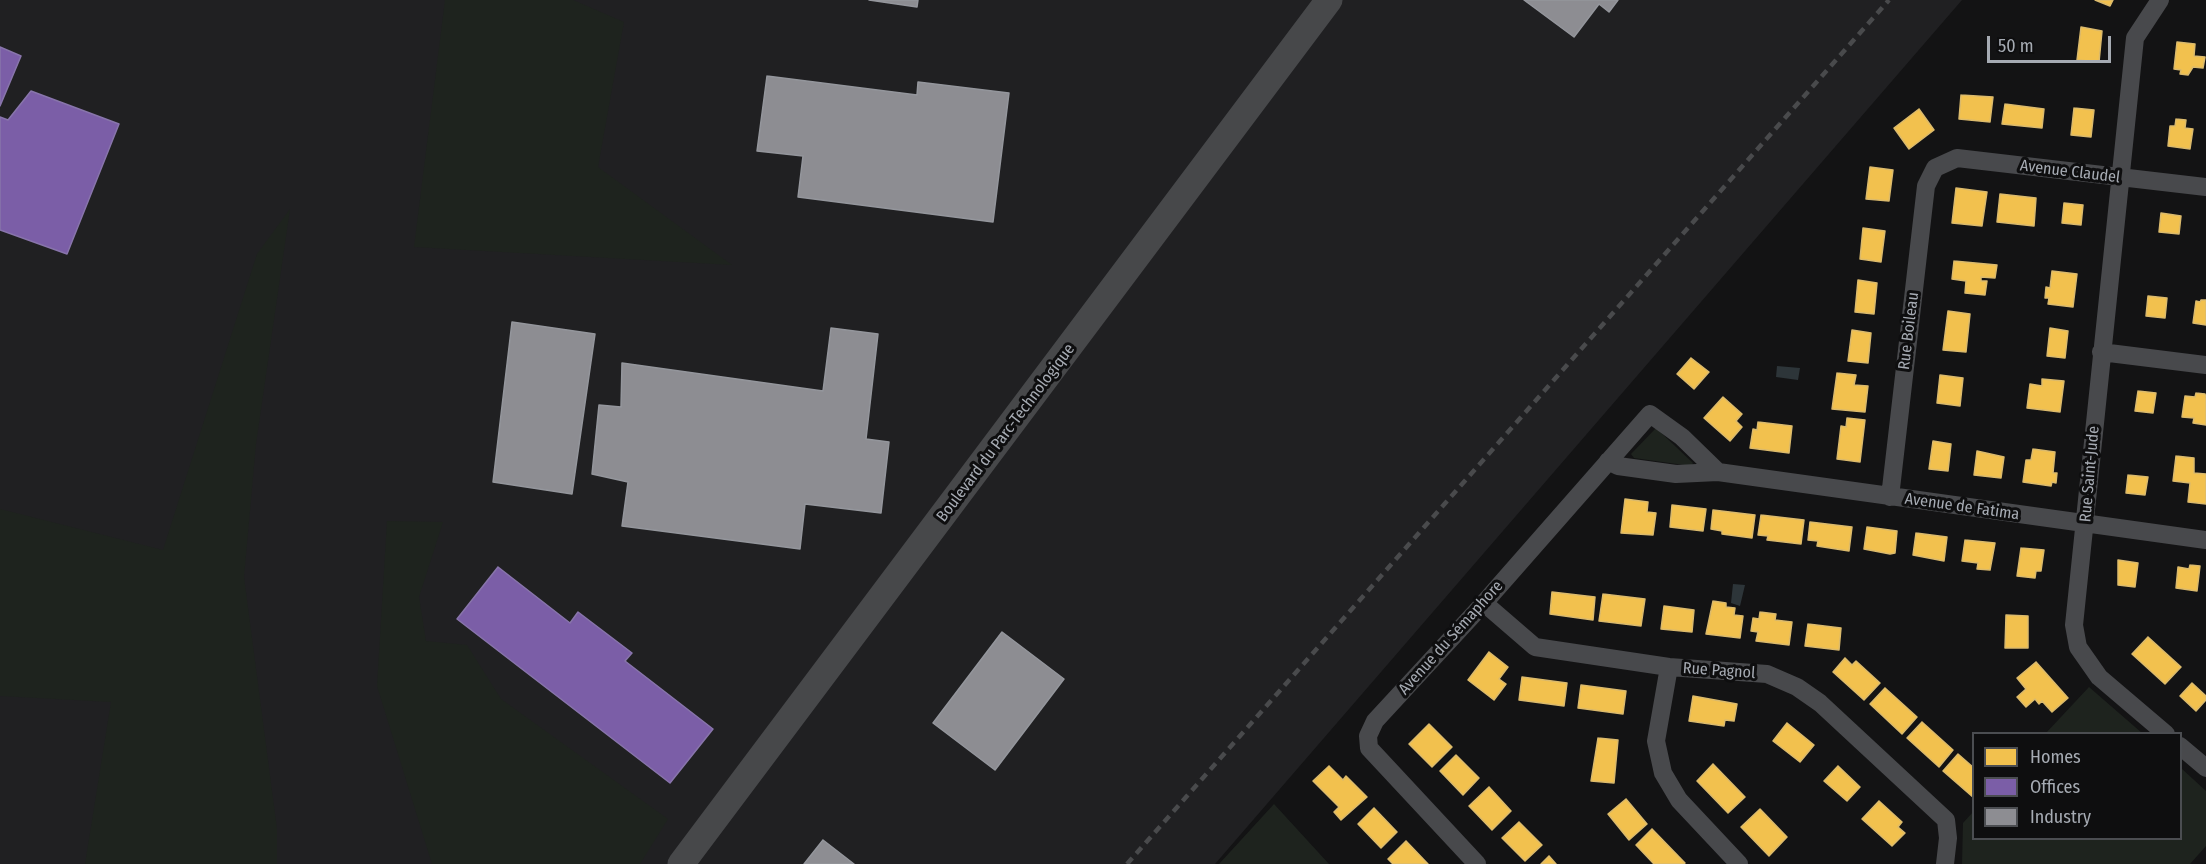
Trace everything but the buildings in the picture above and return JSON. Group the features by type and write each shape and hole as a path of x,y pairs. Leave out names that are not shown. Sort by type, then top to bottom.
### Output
{"street":[{"name":"Boulevard du Parc-Technologique","path":"681,864 1329,0"},
{"name":"Rue Saint-Jude","path":"2160,0 2135,38 2074,625 2078,647 2099,677 2164,732"},
{"name":"Avenue Claudel","path":"1935,168 1957,158 2206,187"},
{"name":"Rue Boileau","path":"1890,497 1926,186 1935,168"},
{"path":"2101,352 2206,365"},
{"name":"Avenue du Sémaphore","path":"1477,864 1369,748 1368,736 1375,721 1484,603 1650,414 1682,437 1718,472"},
{"name":"Avenue de Fatima","path":"1608,461 1618,466 1676,474 1718,472 2206,540"},
{"name":"Rue Pagnol","path":"1484,603 1535,647 1669,667 1767,674 1797,687 1829,711 1946,820 1948,838 1945,864"},
{"path":"1669,667 1656,741 1663,773 1679,800 1739,864"},
{"path":"2182,747 2206,768"}],"shaded area":[{"path":"0,0 1962,0 1215,864 0,864"},
{"path":"445,0 573,0 624,22 598,167 732,265 414,247"},
{"path":"290,209 256,444 244,577 277,829 277,864 85,864 111,702 0,696 0,509 163,550 257,254"},
{"path":"1777,366 1800,368 1798,380 1776,377"},
{"path":"1656,428 1693,463 1691,466 1634,458 1631,454"},
{"path":"387,521 443,522 419,597 426,641 467,645 501,699 668,819 640,864 432,864 377,686"},
{"path":"1733,584 1745,585 1740,606 1731,603"},
{"path":"2089,687 2141,732 2047,732"},
{"path":"2182,769 2206,791 2206,846 2190,864 1962,864 1963,823 1972,813 1972,840 2182,840"},
{"path":"1274,804 1329,864 1219,864"}],"railway":[{"path":"1127,864 1889,0"}]}
